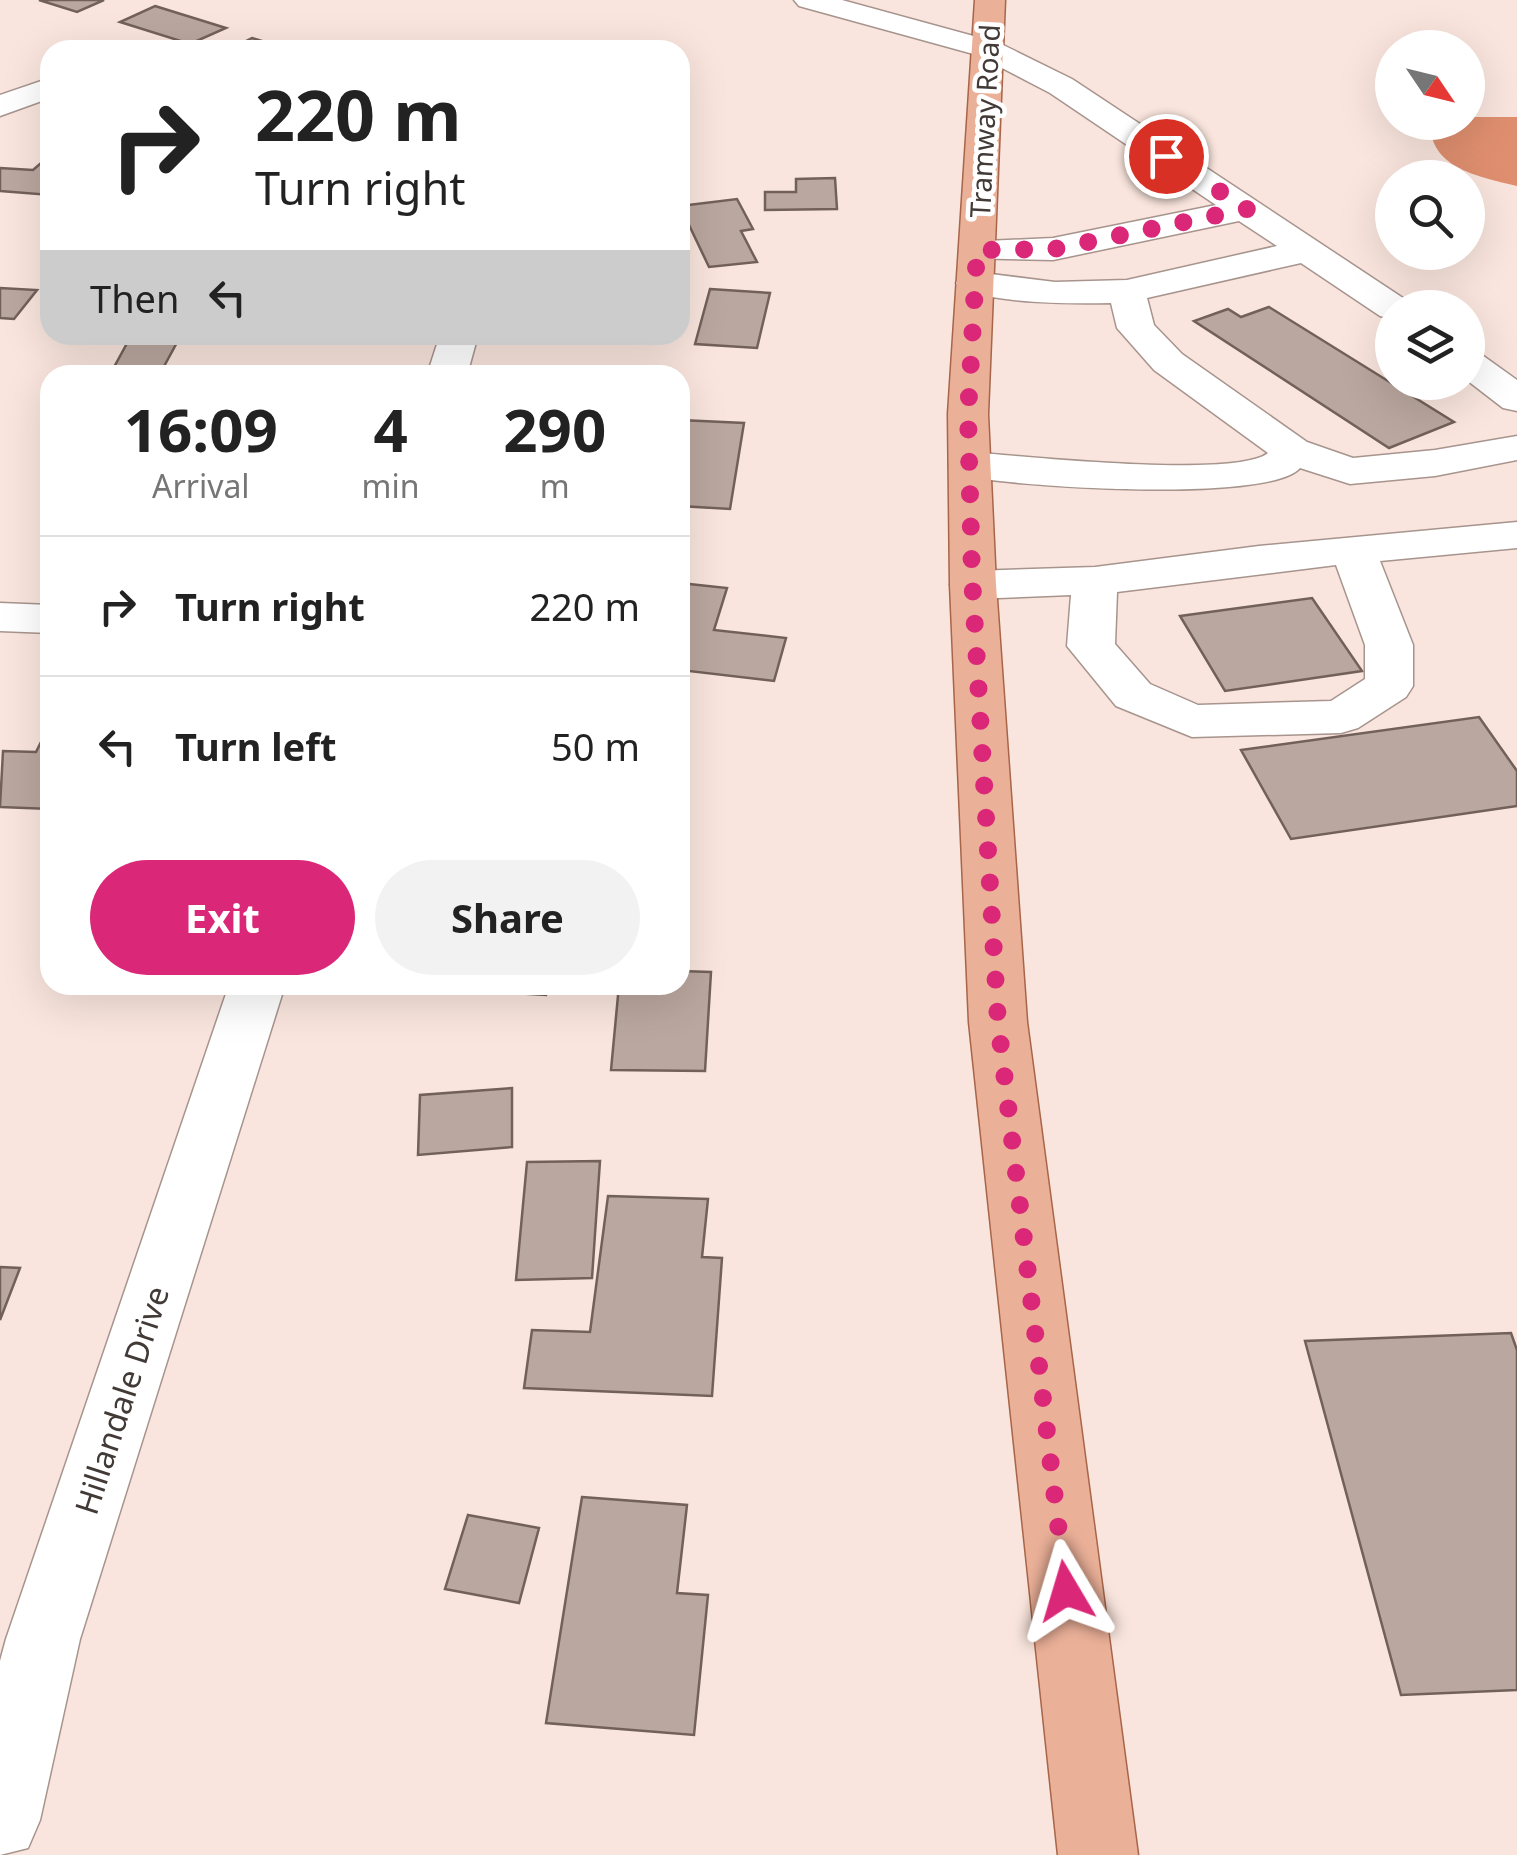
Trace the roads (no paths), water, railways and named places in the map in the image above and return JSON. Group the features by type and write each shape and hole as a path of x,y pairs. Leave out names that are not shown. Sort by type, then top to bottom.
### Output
{"main road":[{"name":"Tramway Road","path":"989,25 970,465 972,585 998,1022 1098,1855"}],"street":[{"path":"809,0 989,25 1061,86 1375,296"},
{"path":"0,71 40,84"},
{"path":"0,106 40,91"},
{"path":"976,266 1247,209"},
{"path":"1154,230 1210,271"},
{"path":"976,266 1055,292 1127,291 1308,250"},
{"path":"1127,291 1136,328 1168,362 1292,452 1350,471 1435,463 1517,448"},
{"path":"1485,375 1517,399"},
{"path":"970,465 1102,476 1241,476 1279,466 1292,452"},
{"path":"972,585 1095,581 1517,535"},
{"path":"1095,581 1091,646 1133,694 1192,721 1340,716 1388,686 1389,645 1354,550"},
{"path":"0,617 40,619"},
{"name":"Hillandale Drive","path":"0,1820 22,1638 252,995"}]}
